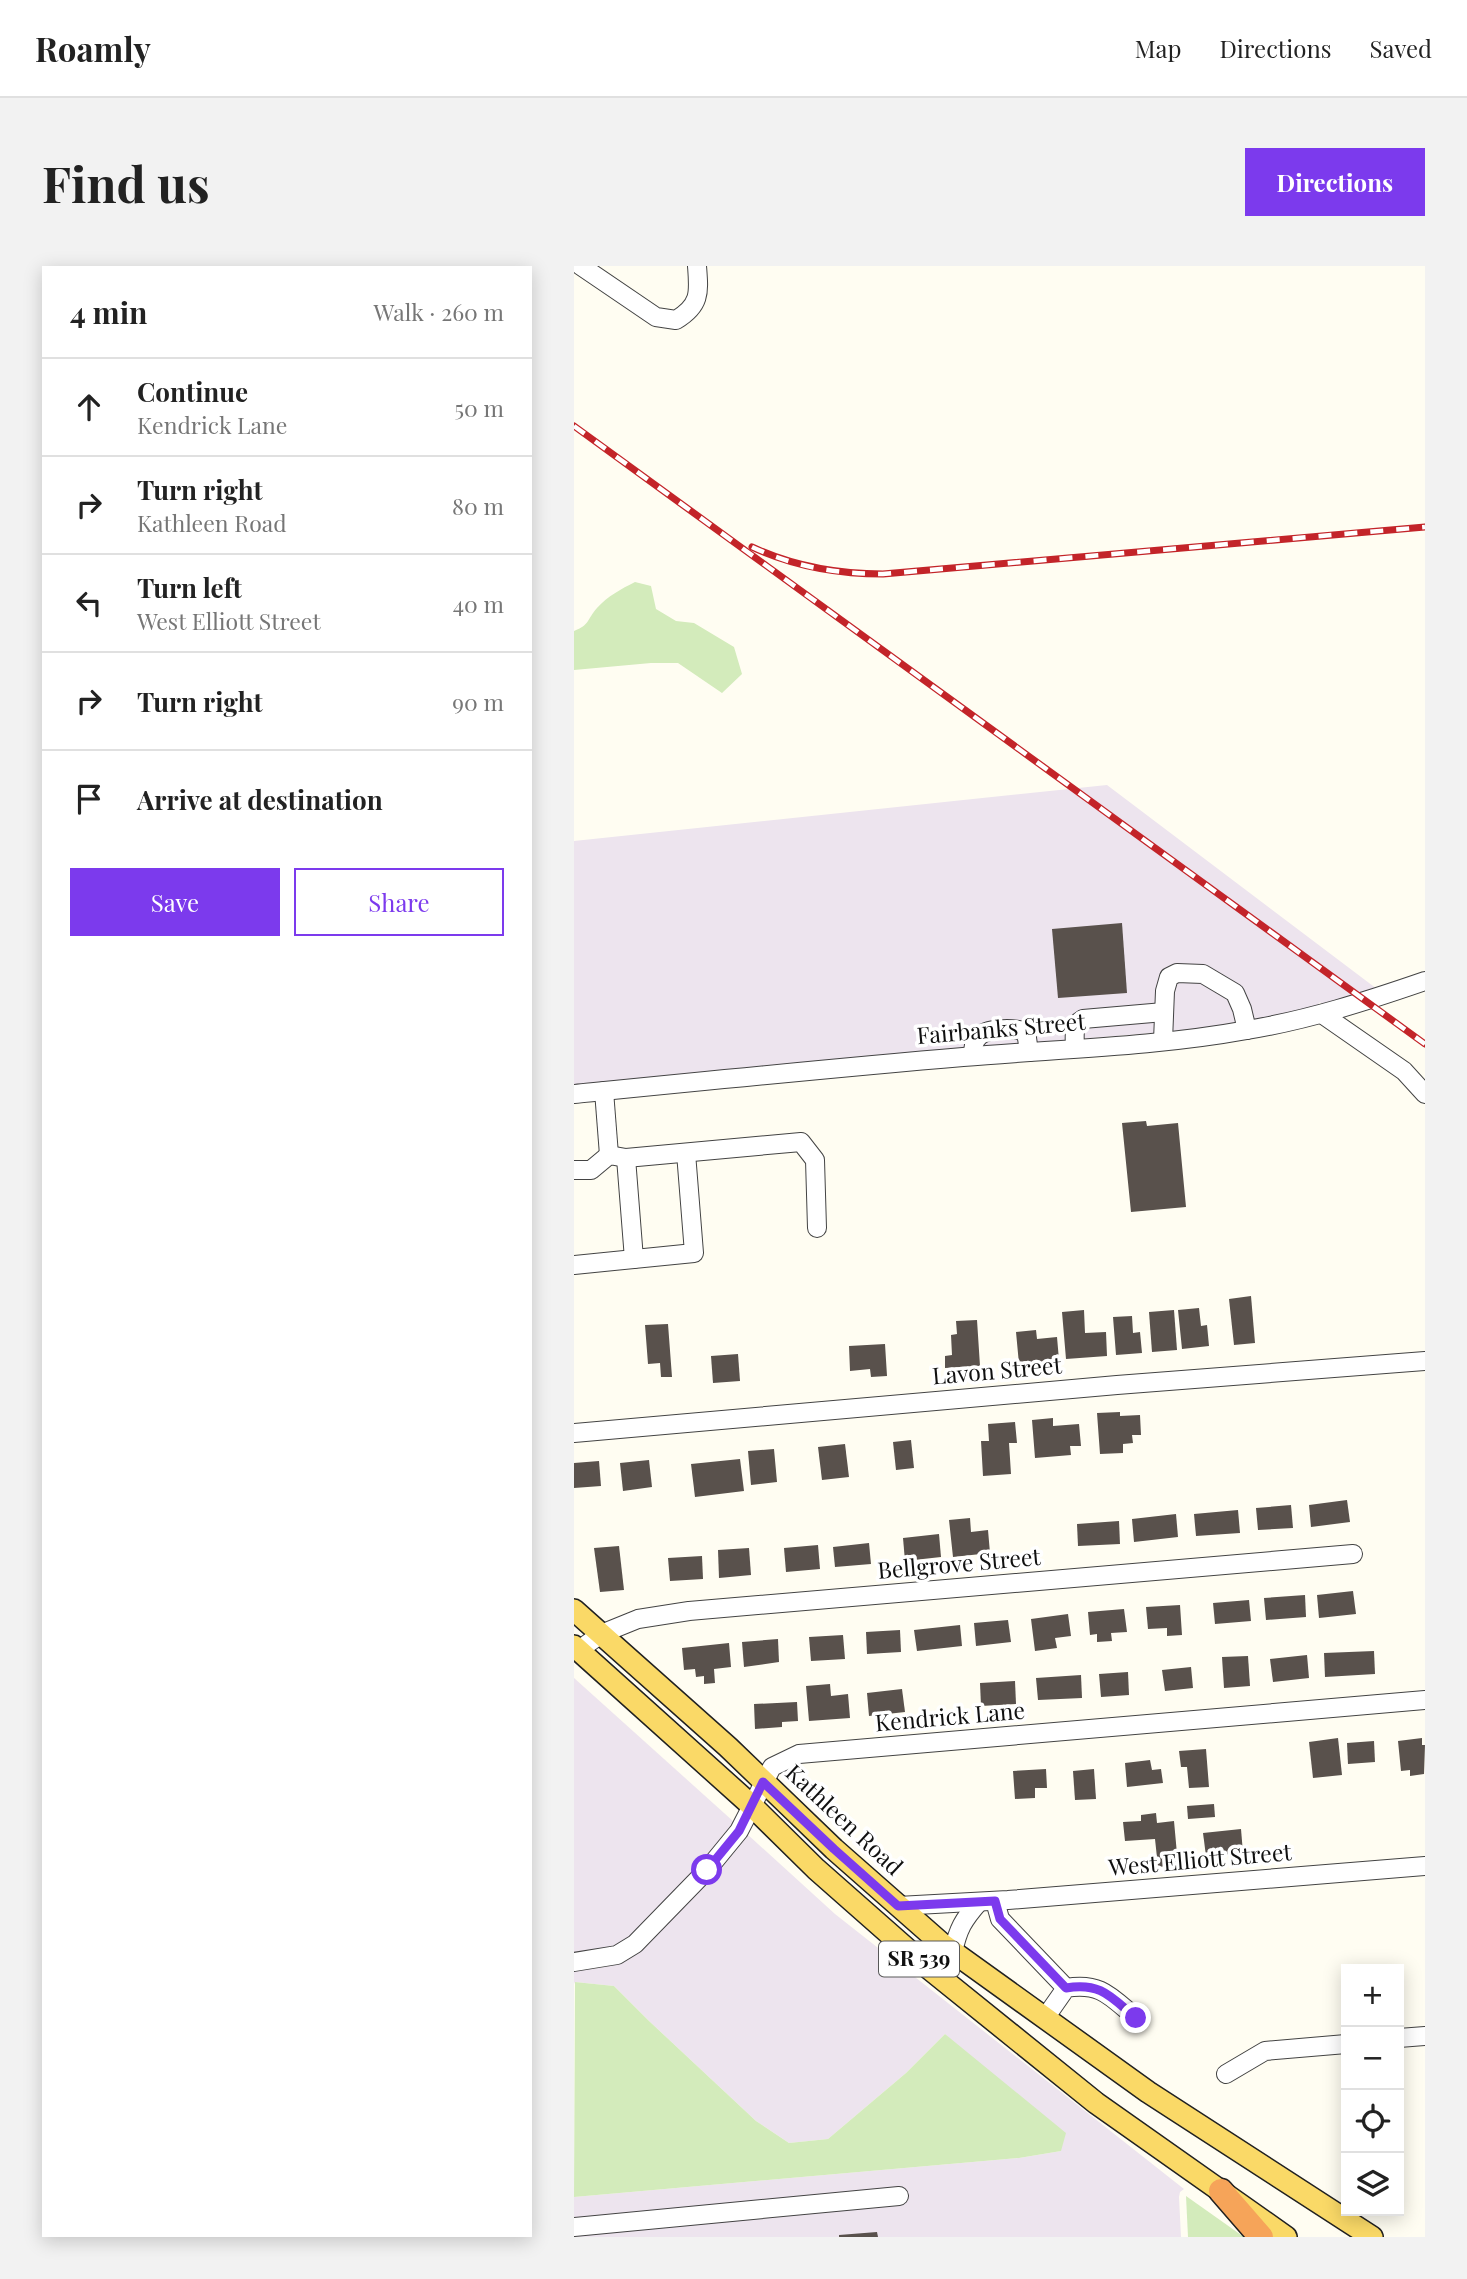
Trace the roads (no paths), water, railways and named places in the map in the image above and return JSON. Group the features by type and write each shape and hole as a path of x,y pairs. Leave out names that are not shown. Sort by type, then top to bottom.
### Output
{"highway":[{"path":"1222,2192 1261,2237"}],"main road":[{"name":"Kathleen Road","path":"574,1610 729,1747 834,1849 953,1952 1148,2092 1371,2237"},
{"name":"SR 539","path":"576,1648 751,1805 816,1869 936,1974 1096,2103 1286,2237"}],"street":[{"path":"581,266 656,317 676,320 695,305 699,289 697,266"},
{"path":"1163,1041 1165,991 1169,977 1177,973 1203,974 1235,993 1247,1030"},
{"name":"Fairbanks Street","path":"574,1094 972,1056 1163,1041 1247,1030 1322,1014 1425,981"},
{"path":"1075,1048 1078,1021 1164,1012"},
{"path":"1322,1014 1404,1071 1425,1094"},
{"path":"604,1091 634,1259"},
{"path":"574,1170 591,1170 617,1157 801,1142 816,1160 817,1228"},
{"path":"574,1265 694,1253 686,1153"},
{"name":"Lavon Street","path":"574,1433 1425,1361"},
{"name":"Bellgrove Street","path":"576,1648 638,1619 689,1611 1353,1554"},
{"name":"Kendrick Lane","path":"574,1962 617,1955 635,1944 707,1870 739,1831 772,1767 799,1754 1215,1716 1425,1700"},
{"name":"West Elliott Street","path":"898,1906 1425,1866"},
{"path":"953,1952 963,1920 987,1901 1000,1919 1066,1988"},
{"path":"1045,2018 1066,1988 1082,1985 1102,1989 1136,2018"},
{"path":"1404,2038 1425,2036"},
{"path":"1226,2074 1265,2051 1341,2043"},
{"path":"574,2227 899,2196"}],"railway":[{"path":"574,426 1425,1044"},
{"path":"752,547 784,560 816,568 883,574 1425,527"}]}
